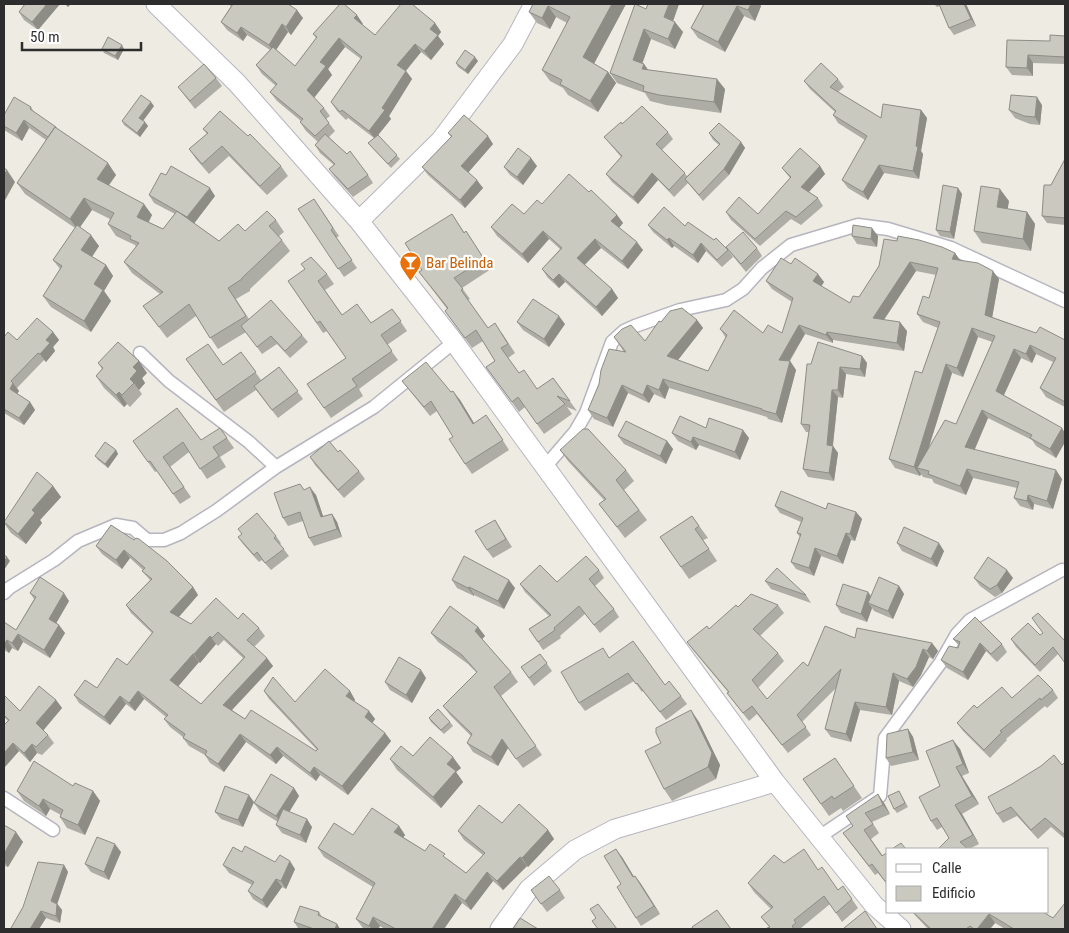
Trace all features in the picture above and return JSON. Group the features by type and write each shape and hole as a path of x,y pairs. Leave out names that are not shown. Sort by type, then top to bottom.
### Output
{"main road":[{"path":"156,4 237,83 359,221 454,342 775,782 871,908 901,929"},
{"path":"359,221 441,140 513,44 534,4"},
{"path":"500,929 529,889 575,850 615,829 775,782"}],"street":[{"path":"545,467 575,432 586,413 612,342 624,331 680,310 726,300 743,289 762,268 792,245 858,225 888,229 951,248 1065,301"},
{"path":"4,593 54,560 78,541 116,525 133,528 147,540 164,540 180,533 216,511 276,467 374,407 454,342"},
{"path":"140,353 169,381 249,442 276,467"},
{"path":"818,838 880,796 885,738 941,662 957,634 970,620 1062,570"},
{"path":"4,798 53,830"}],"building":[{"path":"25,4 47,4 32,22 19,12"},
{"path":"233,4 288,4 297,10 286,27 282,24 269,45 241,27 237,33 221,22"},
{"path":"340,4 344,4 357,15 354,18 375,35 401,4 412,4 435,23 430,29 438,35 424,51 415,44 397,65 406,71 382,108 385,110 369,131 342,110 340,112 331,102 362,57 339,38 320,62 326,66 307,90 324,108 320,111 329,123 315,136 300,122 303,119 270,92 277,84 256,65 273,47 295,66 317,37 313,34"},
{"path":"533,4 612,4 583,57 608,72 590,101 560,84 562,80 542,70 570,17 548,6 542,18 529,12"},
{"path":"635,4 646,9 648,4 669,4 664,17 675,22 668,39 644,29 633,60 644,64 642,69 717,79 714,102 659,95 643,91 644,86 610,73"},
{"path":"704,4 751,4 748,10 737,6 718,42 691,28"},
{"path":"939,4 964,4 971,19 949,28"},
{"path":"1050,35 1065,36 1065,57 1028,55 1027,68 1006,67 1007,40 1050,41"},
{"path":"108,37 122,45 115,56 102,49"},
{"path":"465,50 475,57 465,70 456,63"},
{"path":"821,63 838,79 830,87 881,118 883,104 921,110 916,146 918,147 913,171 879,165 863,192 842,180 867,136 833,115 836,111 804,81"},
{"path":"204,64 216,78 190,101 178,87"},
{"path":"141,95 151,102 139,118 145,122 137,133 122,121"},
{"path":"1011,95 1037,97 1035,117 1024,116 1009,110"},
{"path":"14,97 31,107 30,109 56,127 48,137 24,120 16,133 4,126 4,115"},
{"path":"642,106 668,132 656,144 685,173 669,190 652,173 633,197 606,174 622,156 604,137"},
{"path":"220,111 248,136 250,134 281,166 260,186 222,146 202,164 189,149 208,133 203,129"},
{"path":"464,115 488,136 461,166 477,180 460,200 422,167 452,136 448,133"},
{"path":"719,123 741,142 724,169 699,195 685,179 720,144 709,133"},
{"path":"55,127 108,163 97,179 144,204 137,217 163,229 177,211 219,241 238,224 245,231 267,211 276,220 269,226 282,240 242,279 228,288 246,316 210,338 189,304 159,327 143,306 163,292 124,262 139,243 130,239 131,236 108,224 114,213 84,198 70,219 17,183"},
{"path":"325,134 347,154 350,151 368,175 348,189 329,169 335,164 315,145"},
{"path":"378,135 397,155 388,164 368,143"},
{"path":"518,148 531,158 517,177 504,167"},
{"path":"800,148 820,166 801,187 818,198 796,217 786,211 755,239 726,212 739,197 758,214 791,177 782,168"},
{"path":"1065,159 1065,218 1042,216 1044,185 1051,185"},
{"path":"171,166 210,188 187,217 149,195 161,173 166,175"},
{"path":"569,174 589,192 591,190 617,215 611,221 637,242 622,261 595,239 577,258 612,289 596,307 559,274 553,280 542,269 562,248 543,231 522,254 491,227 512,204 524,214 537,200 542,204"},
{"path":"943,185 958,188 950,232 936,230"},
{"path":"981,186 1000,189 997,207 1027,212 1023,239 974,231"},
{"path":"314,199 333,228 331,230 352,260 338,269 298,209"},
{"path":"664,207 685,226 688,222 714,240 716,238 728,250 717,260 701,243 693,255 669,238 667,240 648,225"},
{"path":"452,214 464,233 466,231 484,259 454,278 463,289 461,290 488,328 495,323 508,344 501,348 519,373 524,370 537,389 553,378 570,401 557,396 565,404 537,424 518,397 512,402 486,367 495,361 476,330 465,338 445,311 448,308 419,272 422,270 405,243"},
{"path":"77,225 91,235 81,250 106,265 94,284 103,290 84,321 43,296 62,266 53,260"},
{"path":"853,225 872,228 871,239 852,236"},
{"path":"743,232 757,248 741,264 726,247"},
{"path":"898,236 942,247 955,253 952,259 978,263 993,271 985,315 1036,333 1040,327 1065,340 1065,402 1040,388 1056,358 1030,345 1026,354 1014,349 996,391 1062,428 1050,449 1030,438 1032,435 982,410 965,447 1056,470 1047,501 1028,495 1027,501 1014,498 1019,482 967,469 960,486 928,474 929,471 917,468 945,420 956,424 995,336 972,328 957,368 946,364 914,467 889,459 915,371 922,373 940,322 917,314 923,296 929,298 938,268 910,262 873,318 900,322 897,343 827,332 826,335 799,325 779,360 790,361 776,414 663,379 659,390 647,385 643,395 622,385 607,418 588,410 599,384 601,370 609,349 626,352 614,337 622,329 631,325 645,341 659,321 661,322 670,311 682,308 697,320 667,356 708,371 727,335 720,329 734,310 763,333 768,325 782,333 793,298 766,281 781,258 791,264 795,258 818,274 813,281 850,303 853,296 859,297 879,266 884,239 897,241"},
{"path":"311,257 327,274 318,281 342,315 357,304 371,323 392,309 401,321 381,335 392,351 352,379 357,386 324,408 307,384 346,358 320,321 317,323 288,281 305,269 301,264"},
{"path":"533,299 559,316 544,339 517,322"},
{"path":"271,300 302,335 285,351 271,336 257,347 241,326"},
{"path":"37,318 53,332 46,340 50,343 11,381 13,383 10,389 30,402 19,418 4,409 4,337 8,332 17,340"},
{"path":"118,342 139,361 133,367 137,371 130,379 134,383 122,395 119,392 116,395 96,376 103,368 98,363"},
{"path":"818,342 862,356 860,369 840,367 838,390 832,390 827,445 833,446 829,473 803,469 810,425 801,424 807,364 811,364"},
{"path":"208,344 223,365 241,352 256,372 216,400 186,359"},
{"path":"426,362 451,392 453,391 473,424 486,415 503,440 465,464 449,439 453,437 431,401 424,407 402,381"},
{"path":"279,367 298,391 272,410 254,386"},
{"path":"177,408 201,440 220,428 227,438 213,447 219,456 200,469 183,442 163,457 184,487 173,494 150,461 148,462 133,441"},
{"path":"680,416 706,428 709,418 743,430 735,452 693,437 691,442 672,433"},
{"path":"626,421 667,441 660,456 618,436"},
{"path":"583,429 588,429 626,470 616,480 639,510 617,527 599,504 606,499 560,450"},
{"path":"329,441 359,471 338,490 310,457"},
{"path":"105,442 116,450 105,464 95,456"},
{"path":"37,472 53,486 32,510 35,513 18,534 4,522"},
{"path":"300,484 304,490 310,487 321,517 332,514 337,529 309,538 300,512 283,518 274,493"},
{"path":"781,491 826,509 828,503 856,512 850,534 846,533 837,556 815,548 809,568 791,562 801,534 797,533 803,518 775,506"},
{"path":"257,513 284,549 265,563 257,552 254,555 238,537 242,534 238,529"},
{"path":"692,516 699,526 695,529 709,549 681,567 660,537"},
{"path":"495,520 506,539 487,550 475,531"},
{"path":"111,525 134,540 136,538 139,539 167,561 193,587 170,612 191,624 216,598 238,619 243,613 259,628 247,640 267,658 223,705 245,719 251,710 316,751 318,749 264,691 273,677 295,702 325,669 350,691 346,696 369,711 365,717 385,733 342,786 314,767 310,773 277,747 270,755 240,734 218,764 205,755 207,751 183,738 185,734 164,719 168,715 138,691 129,703 120,696 104,717 74,695 85,680 97,688 117,658 127,665 153,632 126,605 152,579 142,571 145,568 124,550 116,560 96,546","holes":["218,632 245,657 201,704 170,680 210,636 212,638"]},
{"path":"904,527 939,543 931,559 897,543"},
{"path":"464,556 509,580 498,601 452,580"},
{"path":"586,556 599,570 589,579 614,609 594,625 579,606 554,628 555,630 538,642 529,629 551,615 520,584 540,565 557,582"},
{"path":"988,557 1007,570 997,585 990,589 974,578"},
{"path":"777,568 806,595 765,581"},
{"path":"40,577 64,593 49,619 59,625 44,650 18,634 12,643 7,640 4,644 4,622 16,630 36,597 30,593"},
{"path":"879,577 899,586 888,611 868,603"},
{"path":"843,584 868,592 861,614 836,605"},
{"path":"751,594 778,605 753,629 778,653 752,680 767,699 803,662 808,666 825,626 855,638 857,628 932,643 927,651 923,649 916,667 907,679 893,673 886,707 855,702 846,734 825,729 841,669 797,715 806,727 782,745 752,706 743,713 727,693 729,692 687,642 707,626 709,629 736,605 738,607"},
{"path":"450,606 478,627 475,631 511,672 494,687 536,746 516,759 502,739 491,757 467,743 472,734 443,706 477,672 462,655 431,633"},
{"path":"1038,613 1065,641 1065,663 1053,647 1035,665 1011,639 1028,623 1040,635 1043,633 1032,618"},
{"path":"975,617 1002,644 991,654 980,643 963,672 941,660 949,646 958,648 960,642 953,639"},
{"path":"633,641 665,685 669,681 681,696 660,712 628,673 579,703 561,672 603,648 609,658"},
{"path":"540,654 547,663 529,678 521,667"},
{"path":"399,657 421,670 406,695 385,682"},
{"path":"1038,675 1053,690 1041,700 1040,698 1000,731 1002,732 984,750 957,723 974,705 977,708 1002,687 1012,698"},
{"path":"39,686 56,700 36,723 48,735 36,747 32,744 24,753 13,743 4,753 4,725 9,720 4,715 4,695 20,711"},
{"path":"438,709 450,722 441,730 429,718"},
{"path":"691,710 712,753 708,767 664,789 645,751 661,743 656,733 656,728"},
{"path":"908,729 913,752 886,758 887,734"},
{"path":"430,737 453,757 447,764 456,771 433,797 390,759 401,746 413,756"},
{"path":"953,740 963,764 956,767 972,796 955,805 973,835 960,842 967,848 939,848 949,838 937,818 931,821 919,797 940,786 926,751"},
{"path":"1054,755 1062,765 1065,762 1065,835 1045,818 1031,830 1011,807 997,814 988,797 1041,766"},
{"path":"835,758 854,786 834,799 832,796 821,804 803,779"},
{"path":"34,761 73,786 75,783 93,791 78,825 60,817 63,810 43,799 39,806 17,791"},
{"path":"271,774 294,788 276,816 254,803"},
{"path":"225,786 249,795 238,820 215,812"},
{"path":"899,791 905,803 894,809 888,796"},
{"path":"878,794 883,805 865,813 873,824 864,830 882,856 886,853 885,881 872,864 869,866 843,833 853,826 846,816"},
{"path":"519,804 548,830 497,881 487,872 465,901 455,894 432,929 396,929 373,917 369,926 356,919 375,883 318,848 334,823 353,835 372,808 399,826 394,832 425,851 430,844 445,854 443,856 466,873 485,853 458,831 479,805 502,823"},
{"path":"283,809 307,819 300,835 276,825"},
{"path":"4,825 16,832 4,854"},
{"path":"97,837 115,844 104,872 85,864"},
{"path":"901,843 905,848 894,848"},
{"path":"245,846 275,862 280,855 290,861 281,881 276,879 262,900 248,891 254,882 223,865 233,847 242,852"},
{"path":"616,849 654,906 636,918 617,887 621,884 604,856"},
{"path":"804,849 818,870 822,867 838,890 843,886 852,899 836,913 824,896 794,920 796,923 792,926 794,929 765,929 770,927 761,917 773,907 748,883 774,855 784,863"},
{"path":"38,862 64,865 51,901 57,904 56,916 41,911 30,929 12,929 23,907"},
{"path":"549,876 560,890 541,904 531,890"},
{"path":"1065,903 1065,929 1014,929 989,914 977,929 970,926 966,929 931,929 914,913 1045,913 1053,918"},
{"path":"598,904 617,929 598,929 592,921 596,918 590,909"},
{"path":"300,906 319,912 318,915 337,924 335,929 314,929 294,922"},
{"path":"717,910 731,929 693,929 692,927"},
{"path":"865,911 877,929 844,928"},
{"path":"520,918 538,929 513,929"}],"place":[{"name":"Bar Belinda","path":"410,282"}]}
